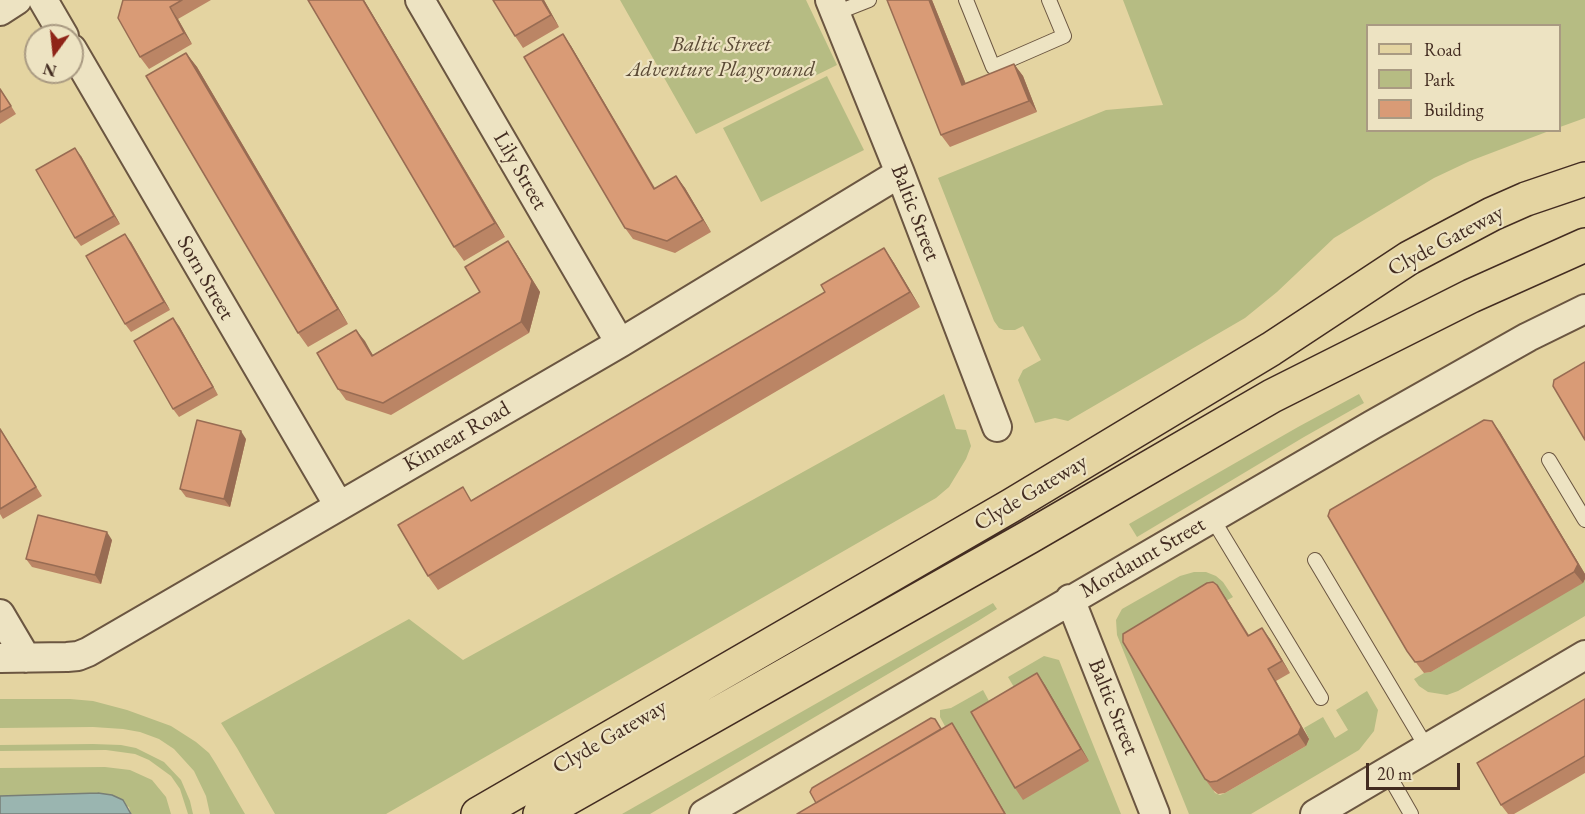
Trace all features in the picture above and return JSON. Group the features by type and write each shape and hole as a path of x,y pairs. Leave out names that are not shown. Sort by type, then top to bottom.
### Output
{"main road":[{"name":"Clyde Gateway","path":"478,814 1012,505 1271,349 1409,258 1500,210 1585,179"},
{"name":"Clyde Gateway","path":"540,814 1029,537 1272,396 1498,283 1585,245"}],"street":[{"path":"0,10 17,0"},
{"path":"44,0 57,24"},
{"name":"Lily Street","path":"420,0 620,343"},
{"name":"Baltic Street","path":"833,7 900,173 997,427"},
{"name":"Sorn Street","path":"84,70 339,506"},
{"name":"Kinnear Road","path":"13,658 67,657 83,654 620,343 900,173"},
{"name":"Mordaunt Street","path":"705,814 1070,599 1528,336 1585,309"},
{"name":"Baltic Street","path":"1070,599 1155,814"},
{"path":"0,614 13,658"},
{"path":"1315,814 1585,655"}],"lane":[{"path":"833,7 869,0"},
{"path":"966,0 993,67 1064,36 1049,0"},
{"path":"1549,460 1585,520"},
{"path":"1212,518 1320,698"},
{"path":"1315,560 1427,748"},
{"path":"1386,772 1410,814"}],"green space":[{"name":"Baltic Street Adventure Playground","path":"620,0 806,0 837,65 696,134"},
{"path":"1123,0 1585,0 1585,118 1561,127 1561,24 1366,24 1366,132 1546,132 1470,161 1434,178 1334,238 1277,292 1245,318 1068,421 1055,418 1035,423 1018,380 1023,370 1041,360 1023,326 1015,330 1004,330 999,328 994,321 938,178 1106,110 1163,105"},
{"path":"827,76 864,150 761,202 723,128"},
{"path":"944,394 956,429 966,430 971,446 949,487 936,498 386,814 275,814 221,723 409,619 463,660"},
{"path":"1359,394 1364,403 1137,537 1129,524 1298,427"},
{"path":"1194,572 1206,572 1216,576 1233,597 1131,654 1215,793 1220,795 1225,793 1306,746 1309,739 1304,728 1323,717 1335,738 1348,730 1336,710 1367,691 1378,710 1374,731 1359,750 1251,814 1189,814 1117,635 1116,620 1122,609 1180,576"},
{"path":"1585,580 1585,616 1458,691 1447,695 1428,692 1414,679 1431,672"},
{"path":"993,603 997,609 978,621 650,814 622,814"},
{"path":"1044,656 1059,660 1121,814 1006,814 960,735 952,739 940,717 940,710 951,708 983,690 996,714 1021,699 1008,677"},
{"path":"0,699 93,701 127,710 171,726 209,753 245,814 210,814 206,796 194,771 174,749 159,739 123,729 0,728"},
{"path":"93,744 136,748 164,762 181,780 193,814 188,814 180,789 171,776 149,760 135,754 106,750 0,751 0,745"},
{"path":"105,767 130,770 152,780 166,797 171,814 131,814 129,807 98,793 0,796 0,768"}],"water":[{"path":"98,793 112,795 123,800 131,814 0,814 0,796"}],"building":[{"path":"123,0 182,0 170,7 184,33 140,57 118,18"},
{"path":"308,0 363,0 495,223 454,247"},
{"path":"493,0 542,0 551,15 515,36"},
{"path":"887,0 929,0 962,85 1014,64 1029,101 941,135"},
{"path":"563,34 654,189 676,176 703,220 667,241 625,228 524,57"},
{"path":"186,53 338,309 298,333 146,76"},
{"path":"0,89 11,106 0,112"},
{"path":"75,148 114,216 75,238 36,170"},
{"path":"125,234 164,302 125,324 86,256"},
{"path":"508,241 532,281 521,322 383,403 338,389 317,353 356,330 372,356 480,292 465,267"},
{"path":"884,248 910,292 428,576 398,525 463,487 471,501 825,292 821,285"},
{"path":"173,318 213,387 173,409 134,341"},
{"path":"1585,362 1585,440 1553,386 1554,380"},
{"path":"197,420 241,431 224,499 180,489"},
{"path":"1484,420 1492,421 1578,564 1574,572 1423,661 1415,662 1328,516 1330,510"},
{"path":"0,429 36,487 0,509"},
{"path":"38,515 107,532 95,575 26,559"},
{"path":"1213,582 1248,636 1262,628 1282,661 1268,669 1301,727 1298,734 1217,781 1210,782 1205,779 1123,642 1123,634 1207,583"},
{"path":"1037,673 1081,749 1015,788 971,712"},
{"path":"1585,699 1585,756 1501,805 1477,763"},
{"path":"931,718 935,719 941,729 816,803 810,792 812,788"},
{"path":"952,723 1005,814 797,814"}]}
